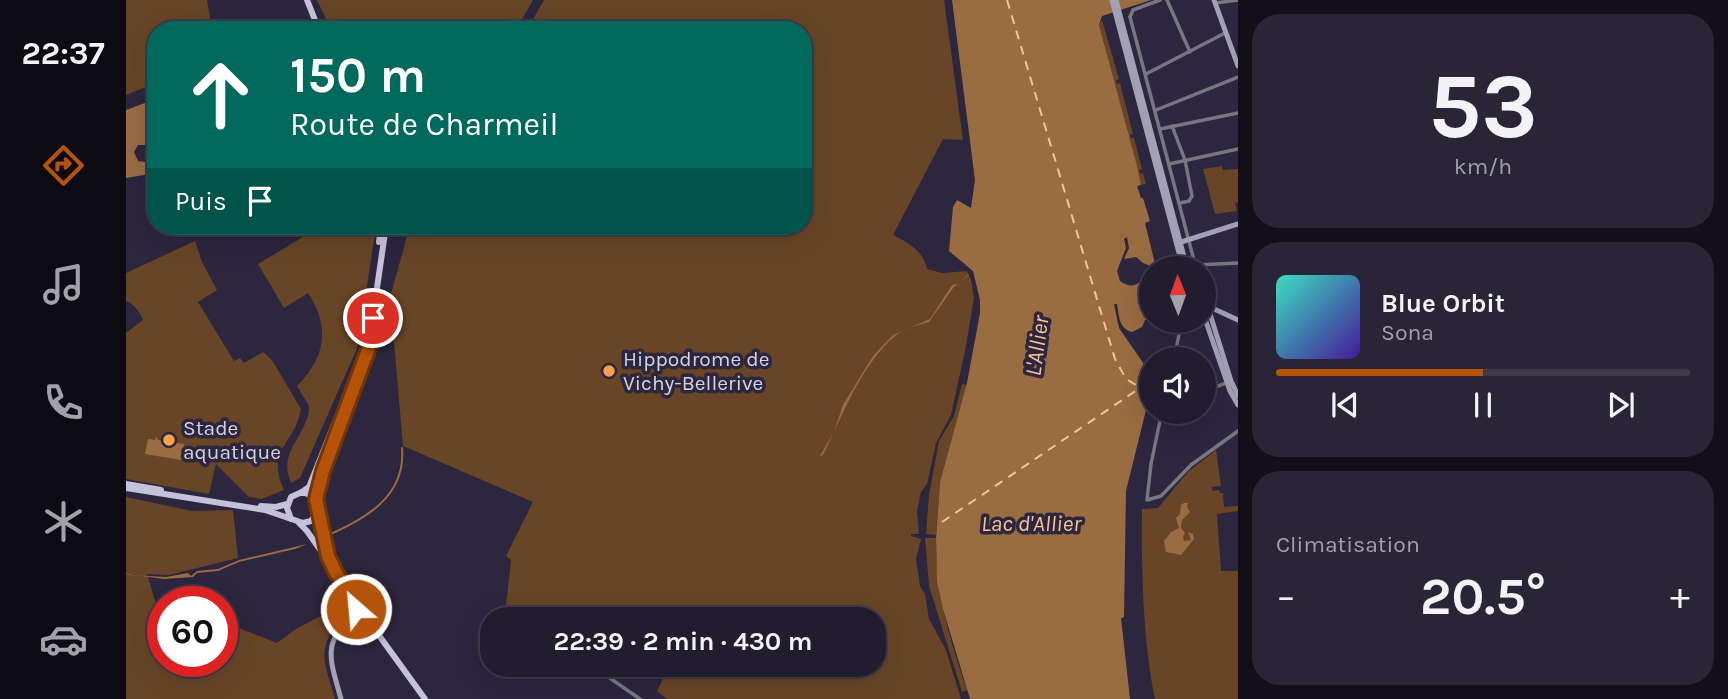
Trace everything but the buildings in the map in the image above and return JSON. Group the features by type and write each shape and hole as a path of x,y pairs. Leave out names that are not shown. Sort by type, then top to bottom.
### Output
{"main road":[{"path":"307,0 316,21"},
{"path":"1114,0 1182,256"},
{"path":"1214,2 1238,66"},
{"path":"1178,243 1238,224"},
{"path":"292,519 287,512 287,504 294,494 309,487 363,349 382,235"},
{"path":"336,573 328,556 316,499 323,471 368,350 383,235"},
{"path":"1216,316 1238,320"},
{"path":"1214,333 1238,405"},
{"path":"1228,382 1238,396"},
{"path":"126,486 266,507 287,504"},
{"path":"126,486 265,510 299,523 425,699"},
{"path":"302,492 316,499"},
{"path":"299,523 311,521 318,511"},
{"path":"341,699 330,650 335,634 358,607"}],"street":[{"path":"1160,0 1133,10 1130,16 1193,256"},
{"path":"1167,0 1190,52"},
{"path":"1214,2 1238,0"},
{"path":"1119,16 1130,16"},
{"path":"1146,74 1226,33"},
{"path":"1155,110 1238,77"},
{"path":"1160,129 1238,113"},
{"path":"1172,126 1185,160 1192,196 1189,201 1180,204"},
{"path":"1169,164 1238,149"},
{"path":"1216,265 1238,263"},
{"path":"1216,386 1228,382"},
{"path":"1159,424 1147,500 1161,496 1191,465 1238,430"},
{"path":"608,677 640,699"}],"shaded area":[{"path":"126,0 207,0 210,21 147,21 147,87 126,95"},
{"path":"317,0 533,0 521,21 327,21"},
{"name":"Hippodrome de Vichy-Bellerive","path":"544,0 944,0 963,140 943,139 893,235 910,244 919,253 927,269 942,273 967,271 974,298 951,415 936,443 927,484 921,492 917,511 919,534 911,534 921,539 916,559 920,586 925,594 929,619 946,650 961,699 667,699 657,691 663,679 659,677 886,677 886,607 508,607 506,606 511,560 506,556 533,502 403,446 390,297 407,235 812,235 812,21 532,21"},
{"path":"1102,20 1119,79 1116,80 1117,84 1120,83 1133,134 1130,135 1134,138 1142,169 1139,170 1140,174 1143,173 1146,184 1141,185 1099,25"},
{"path":"1222,166 1223,170 1238,169 1238,202 1235,203 1237,211 1215,214 1203,169"},
{"path":"306,235 375,235 358,346 300,478 291,483 287,463 289,454 309,412 309,406 297,386 314,365 322,342 322,330 320,318 308,293 284,308 258,264"},
{"path":"195,241 202,262 217,290 198,302 234,361 240,358 244,363 263,352 272,360 301,409 298,421 279,456 279,476 284,490 262,499 249,497 216,464 209,494 126,479 126,333 143,320 136,309 126,301 126,273"},
{"path":"962,384 967,385 940,482 936,535 926,534 929,495 939,441 954,416"},
{"path":"1216,450 1221,486 1212,487 1212,491 1219,490 1223,493 1224,507 1238,506 1238,511 1217,514 1221,571 1238,571 1238,699 1155,699 1144,604 1142,509 1158,508 1188,472"},
{"path":"126,497 192,511 233,510 238,558 169,575 147,574 151,586 147,586 147,677 238,677 238,628 277,643 324,614 343,616 328,638 324,656 335,699 126,699"},
{"path":"925,538 936,538 941,597 949,634 967,690 962,692 929,586"}],"water":[{"name":"Lac d'Allier","path":"952,0 1151,0 1102,16 1099,25 1137,166 1141,185 1137,186 1150,221 1145,223 1153,256 1139,256 1139,260 1136,257 1124,259 1129,248 1127,237 1124,239 1126,248 1117,271 1120,281 1125,284 1139,283 1139,328 1132,332 1124,328 1117,304 1114,304 1119,328 1139,357 1139,424 1143,424 1126,491 1124,617 1121,618 1130,699 970,699 943,609 937,581 936,538 940,482 967,383 980,313 980,300 973,271 949,251 953,207 957,200 971,208 975,180"},
{"path":"147,102 147,145 138,145 134,152 138,161 147,162 147,174 126,178 126,110"},
{"path":"958,284 929,322 911,327 930,319 952,285"},
{"path":"903,331 883,348 862,376 834,432 843,405 873,356 893,335"},
{"path":"156,437 158,440 184,444 181,460 145,454 148,439 155,440"},
{"path":"1184,503 1188,503 1190,512 1182,520 1184,541 1191,540 1188,532 1193,534 1194,539 1181,555 1166,552 1164,541 1171,532 1179,528 1176,518"},
{"path":"307,544 239,562 218,571 197,573 193,577 164,579 137,575 166,577 188,573 191,576 197,571 218,569 239,560"}],"waterway":[{"path":"326,536 355,522 381,504 397,480 402,465 402,448"}],"ferry route":[{"path":"1007,0 1115,359 1126,379 1139,387"},
{"path":"942,522 1139,389"}],"place":[{"name":"Hippodrome de Vichy-Bellerive","path":"609,371"},
{"name":"Stade aquatique","path":"169,440"}],"route":[{"path":"356,609 357,602 336,573 328,556 316,499 323,471 368,350 373,318"}],"water label":[{"name":"L'Allier","path":"1037,346"}]}
